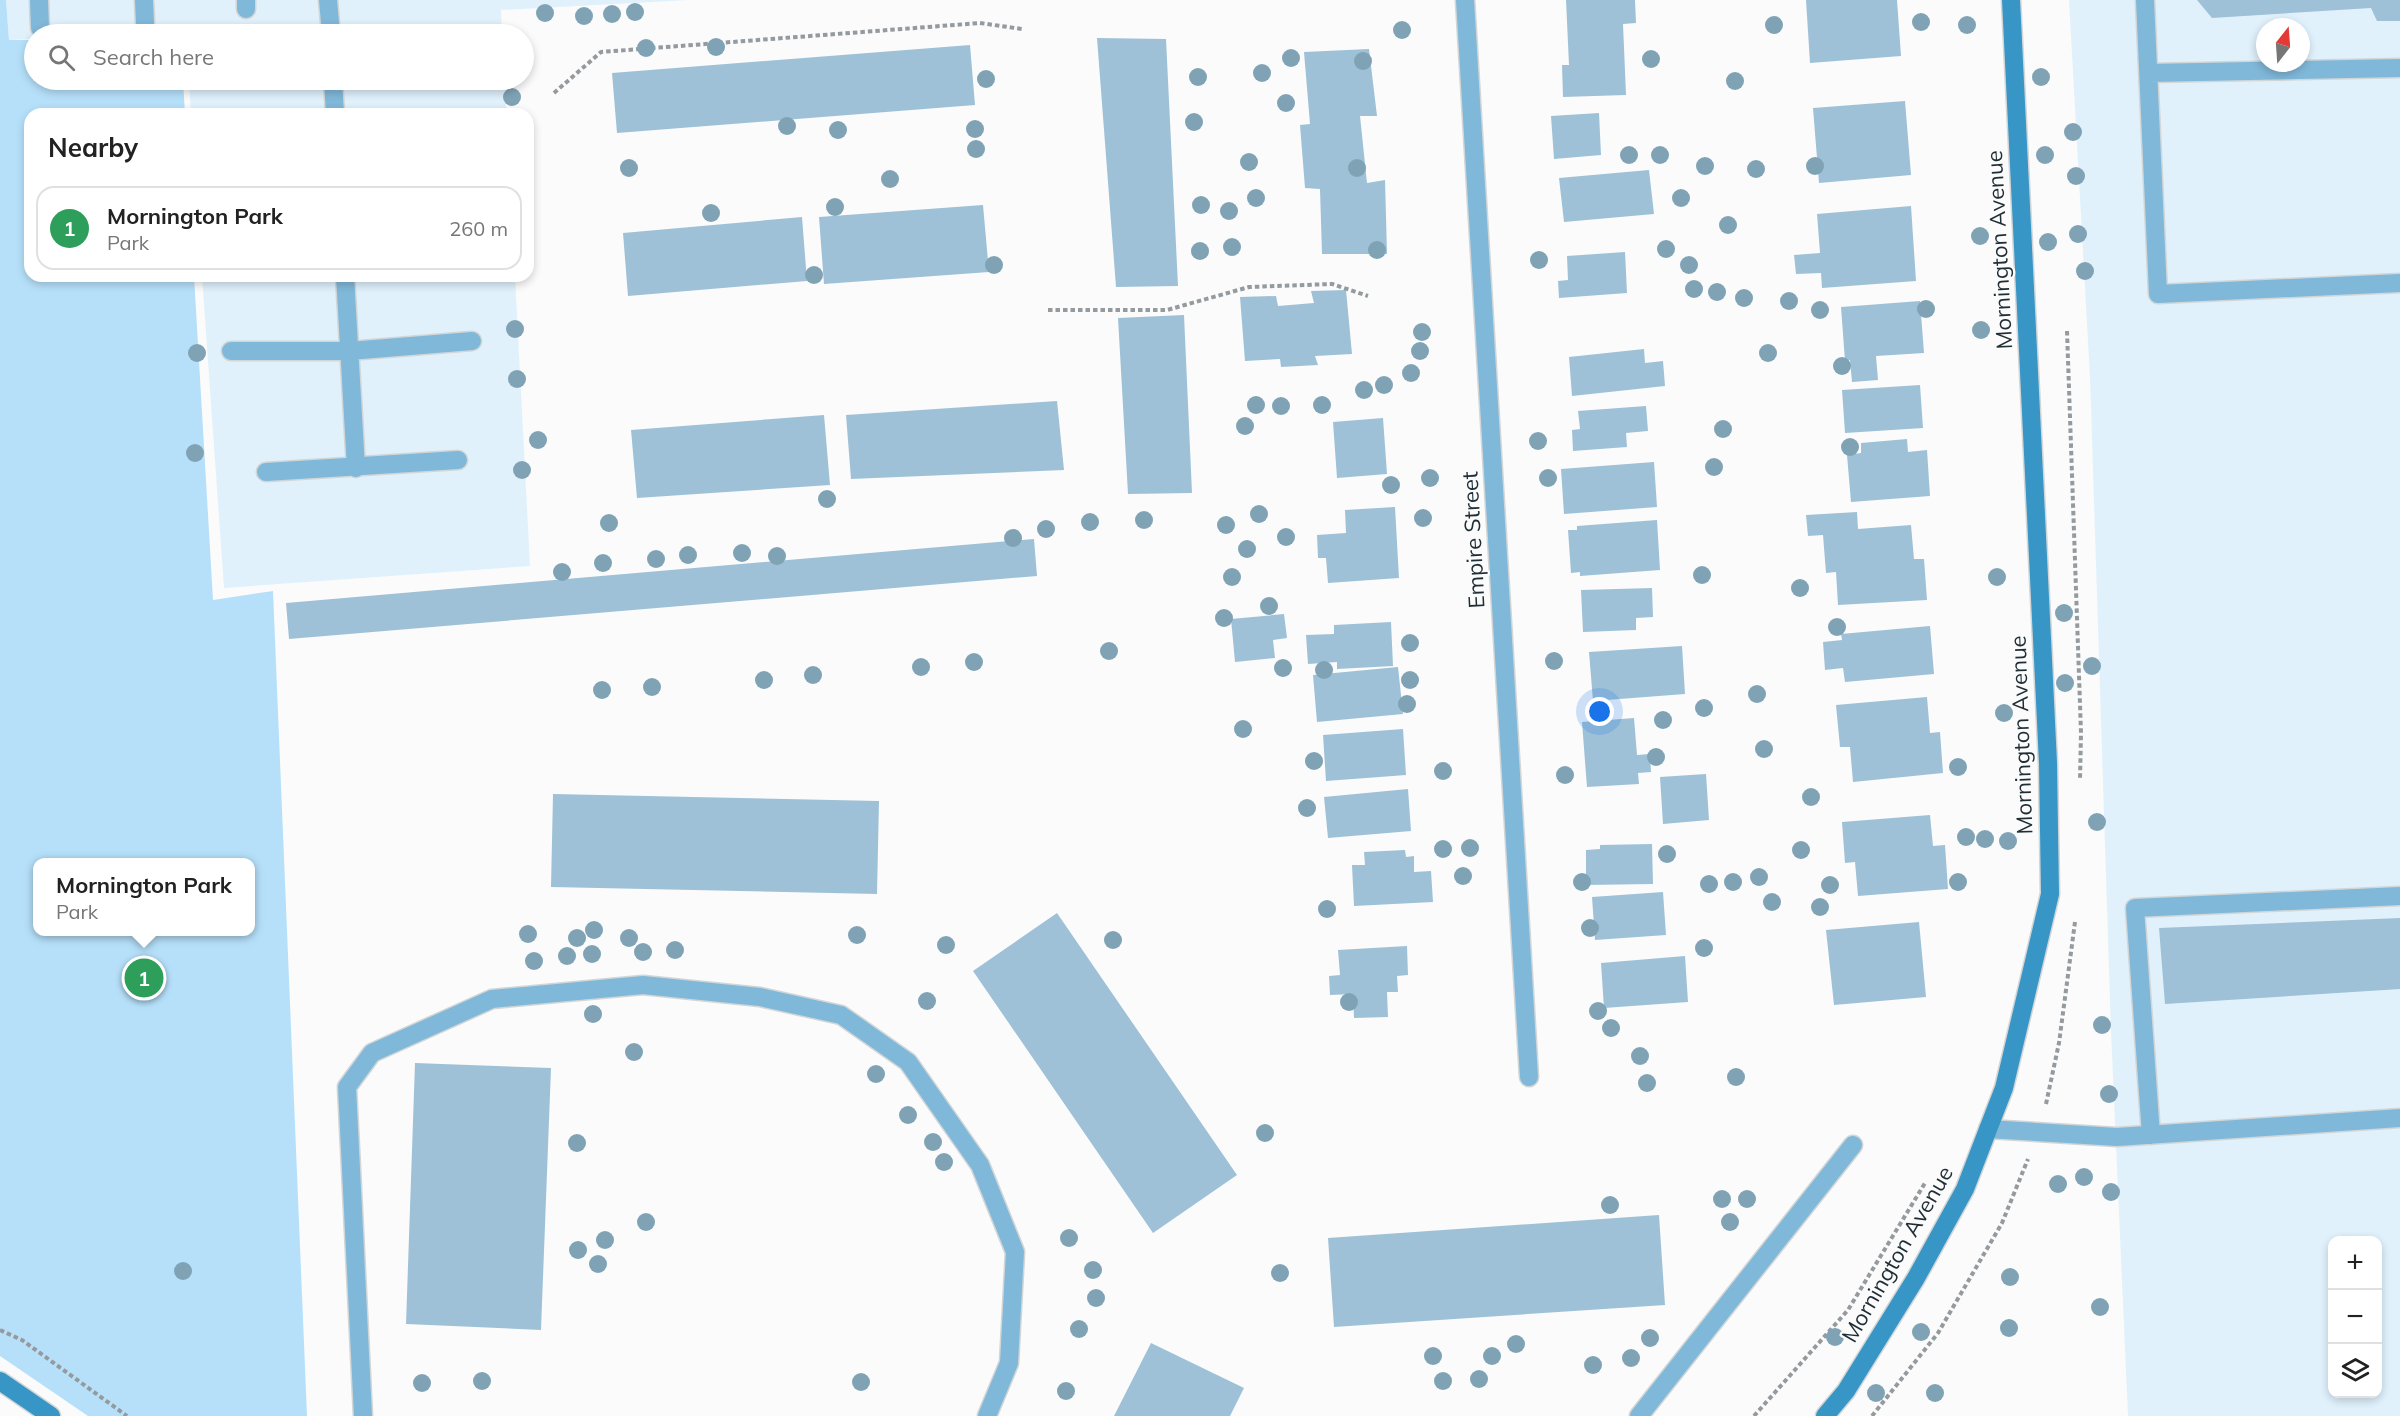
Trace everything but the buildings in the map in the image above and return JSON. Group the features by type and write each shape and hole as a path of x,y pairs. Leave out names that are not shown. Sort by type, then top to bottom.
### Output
{"street":[{"path":"39,0 40,24"},
{"path":"144,0 145,23"},
{"path":"328,0 330,24"},
{"name":"Empire Street","path":"1465,0 1529,1077"},
{"name":"Mornington Avenue","path":"1825,1416 1845,1391 1916,1278 1965,1190 2004,1088 2050,894 2048,764 2011,0"},
{"path":"2145,0 2158,294 2400,283"},
{"path":"2149,72 2400,68"},
{"path":"334,90 335,108"},
{"path":"345,282 356,468"},
{"path":"231,351 349,351 472,341"},
{"path":"266,472 458,460"},
{"path":"2151,1135 2135,908 2400,896"},
{"path":"363,1416 347,1087 372,1053 492,999 643,986 760,997 841,1015 908,1062 980,1165 1015,1252 1009,1363 987,1416"},
{"path":"1988,1129 2117,1137 2400,1119"},
{"path":"1639,1416 1853,1145"},
{"path":"0,1381 51,1416"}],"path":[{"path":"554,93 601,52 980,23 1022,28"},
{"path":"1048,310 1167,310 1249,287 1332,284 1368,296"},
{"path":"1872,1416 1938,1333 2002,1223 2032,1150"},
{"path":"1754,1416 1848,1310 1925,1183"},
{"path":"0,1330 22,1340 127,1416"}],"shaded area":[{"path":"0,0 6,0 9,40 24,40 24,90 184,90 185,108 24,108 24,282 194,282 213,600 273,591 307,1416 88,1416 0,1356"},
{"path":"6,0 689,0 501,10 502,24 24,24 24,39 9,40"},
{"path":"2069,0 2400,0 2400,1416 2128,1416 2111,1032 2090,377"},
{"path":"190,90 505,90 506,108 191,108"},
{"path":"202,282 515,282 530,566 224,588"}],"place":[{"name":"Mornington Park","path":"144,978"}]}
